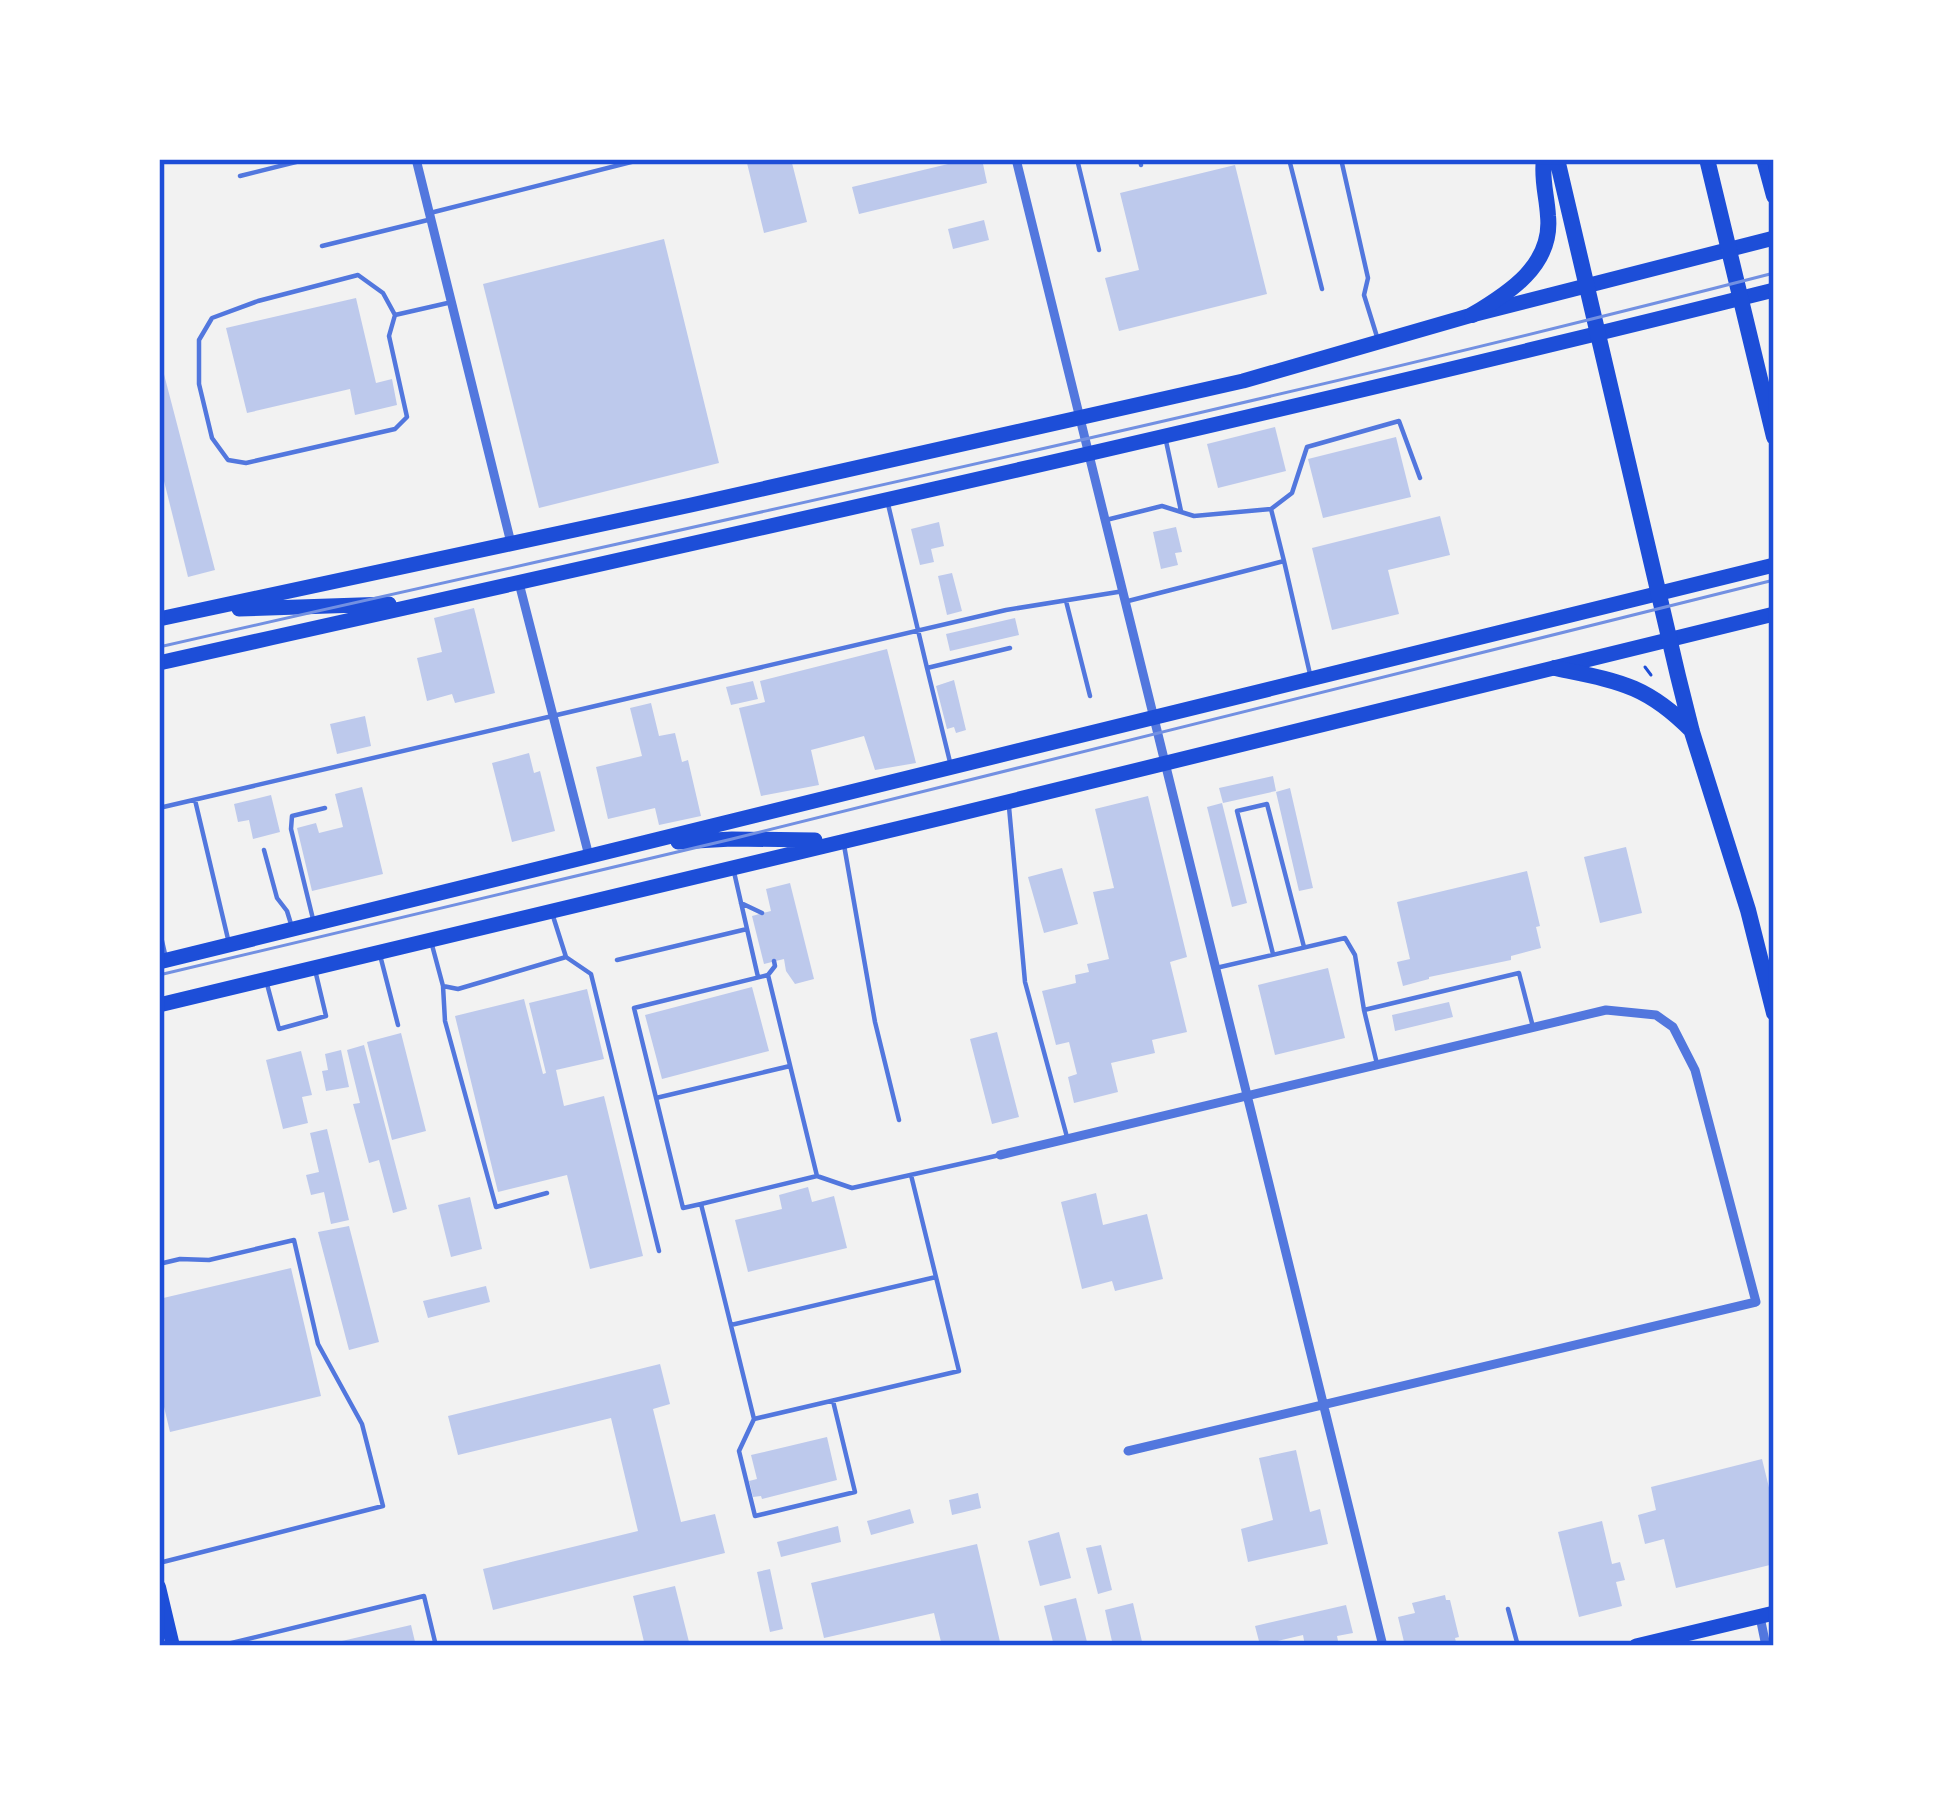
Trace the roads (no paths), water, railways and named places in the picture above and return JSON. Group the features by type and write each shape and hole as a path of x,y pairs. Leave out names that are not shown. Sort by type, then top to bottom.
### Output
{"highway":[{"path":"1472,315 1515,287 1541,256 1549,221 1544,159"},
{"path":"1557,159 1692,732 1748,910 1774,1013"},
{"path":"1707,159 1774,437"},
{"path":"1764,159 1773,194"},
{"path":"1555,668 1642,690 1668,707 1692,732"}],"main road":[{"path":"159,619 1243,381 1472,315 1774,238"},
{"path":"159,663 1089,453 1774,290"},
{"path":"163,961 1774,565"},
{"path":"199,610 428,603"},
{"path":"159,1005 1774,614"},
{"path":"639,844 843,840"},
{"path":"159,1587 173,1646"},
{"path":"1636,1646 1767,1615"}],"street":[{"path":"416,159 511,544"},
{"path":"1016,159 1383,1646"},
{"path":"519,583 589,856"},
{"path":"1000,1155 1606,1010 1656,1015 1673,1027 1694,1070 1756,1302 1128,1451"},
{"path":"1766,1646 1767,1615"}],"lane":[{"path":"240,176 308,159"},
{"path":"322,246 643,159"},
{"path":"1077,159 1099,250"},
{"path":"1289,159 1322,289"},
{"path":"1341,159 1368,278 1364,295 1378,343"},
{"path":"358,275 383,293 395,316 389,336 407,417 395,429 246,463 228,460 212,438 199,384 199,340 212,318 358,275"},
{"path":"395,316 452,302"},
{"path":"1106,520 1162,506 1194,516 1270,509 1292,493 1307,447 1399,421 1420,478"},
{"path":"1165,435 1181,511"},
{"path":"887,499 952,768"},
{"path":"1270,509 1312,679"},
{"path":"159,808 1006,610 1125,596 1284,561"},
{"path":"1066,601 1090,696"},
{"path":"927,668 1010,648"},
{"path":"195,800 230,945"},
{"path":"1008,801 1025,982 1068,1138"},
{"path":"1273,954 1237,811 1267,804 1304,947"},
{"path":"314,925 292,816 326,808"},
{"path":"843,840 875,1022 899,1120"},
{"path":"264,850 292,930"},
{"path":"733,866 758,977"},
{"path":"741,903 762,913"},
{"path":"551,910 566,957 592,974 659,1251"},
{"path":"159,928 163,961"},
{"path":"617,960 747,929"},
{"path":"1216,968 1345,938 1355,955 1377,1064"},
{"path":"431,939 443,986 445,1021 496,1207 547,1193"},
{"path":"379,952 398,1024"},
{"path":"443,986 458,989 566,957"},
{"path":"774,962 768,975 634,1007 683,1208 817,1176 851,1188 1000,1155"},
{"path":"266,979 279,1029 326,1016 314,968"},
{"path":"1364,1010 1519,973 1533,1027"},
{"path":"768,975 817,1176"},
{"path":"656,1098 790,1066"},
{"path":"754,1419 959,1371 911,1175"},
{"path":"701,1204 754,1419 739,1451 755,1516 856,1492 833,1401"},
{"path":"159,1264 208,1260 294,1240 318,1344 362,1424 382,1506 159,1563"},
{"path":"731,1325 936,1276"},
{"path":"219,1646 424,1596 436,1646"},
{"path":"1508,1609 1518,1646"}],"tram line":[{"path":"159,647 1170,420 1774,273"},
{"path":"159,975 732,839 1774,580"}]}
